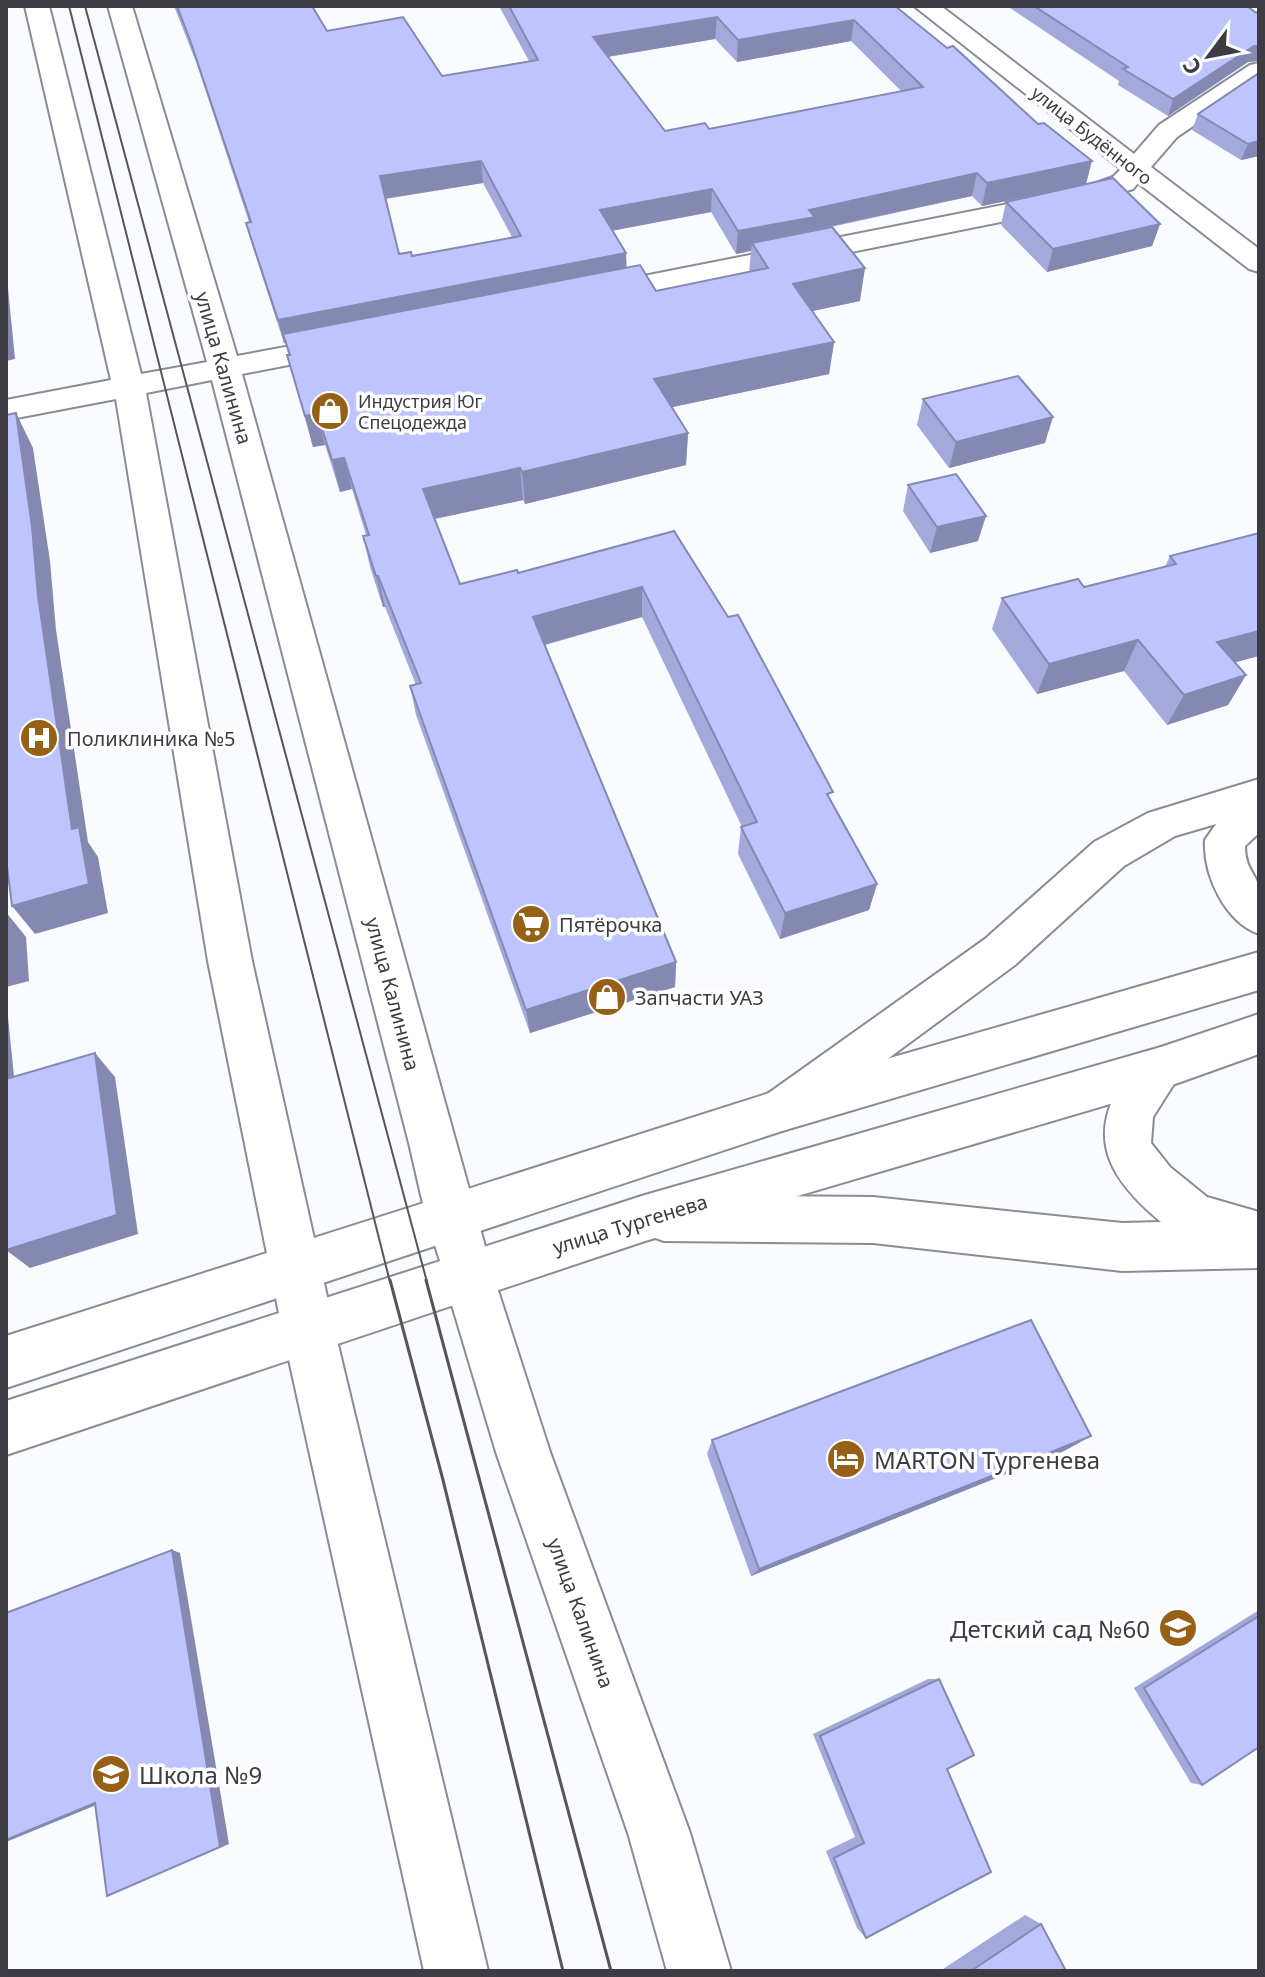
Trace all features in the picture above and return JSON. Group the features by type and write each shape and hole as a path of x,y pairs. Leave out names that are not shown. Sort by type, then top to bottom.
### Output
{"main road":[{"path":"37,6 129,388 230,961 295,1268 456,1971"},
{"name":"улица Калинина","path":"120,6 225,369 429,1128 450,1217 523,1452 659,1833 699,1971"},
{"name":"улица Будённого","path":"926,6 1259,263"},
{"path":"569,300 1080,198 1123,183 1168,131 1259,70"},
{"path":"6,410 368,340"},
{"path":"782,1110 1000,952 1109,854 1162,824 1259,795"},
{"path":"1259,809 1225,840 1223,856 1227,874 1259,916"},
{"path":"6,1362 782,1110 1259,971"},
{"name":"улица Тургенева","path":"6,1428 645,1218 1161,1068 1259,1034"},
{"path":"1161,1068 1136,1099 1125,1134 1137,1165 1163,1193 1199,1219 1259,1234"},
{"path":"645,1218 873,1220 1122,1247 1259,1244"}],"building":[{"path":"177,6 312,6 327,31 403,17 442,76 538,60 509,6 895,6 947,48 953,46 1038,124 1044,123 1092,161 987,183 977,173 809,210 815,217 738,231 712,189 600,210 626,253 278,320 246,223 251,222","holes":["717,17 738,40 854,20 923,87 709,129 705,123 665,131 593,37","481,161 521,236 412,256 411,252 399,254 380,176"]},
{"path":"1034,6 1247,6 1259,13 1259,46 1254,46 1173,99 1123,69 1128,67"},
{"path":"1259,73 1259,141 1248,144 1198,114"},
{"path":"1113,178 1160,224 1053,249 1006,202"},
{"path":"832,227 865,268 793,284 834,342 654,379 688,433 522,472 520,468 423,489 460,584 517,570 518,573 674,531 728,617 738,615 833,792 827,794 877,884 785,913 741,827 757,822 642,587 533,617 676,962 526,1010 410,686 421,683 376,576 363,536 369,535 344,458 332,460 317,413 305,416 283,334 640,265 656,291 768,268 752,243"},
{"path":"1018,376 1053,417 956,442 923,399"},
{"path":"16,413 38,596 72,829 79,827 89,884 12,906 6,858 6,415"},
{"path":"956,474 986,516 937,527 908,485"},
{"path":"1259,533 1259,631 1217,642 1246,675 1184,695 1138,640 1049,664 1002,598 1078,579 1084,587 1176,564 1170,556"},
{"path":"95,1053 117,1215 6,1250 6,1079"},
{"path":"1031,1320 1091,1436 759,1569 712,1440"},
{"path":"172,1550 220,1847 107,1896 95,1803 6,1840 6,1613"},
{"path":"1259,1616 1259,1747 1202,1785 1144,1688"},
{"path":"939,1679 974,1755 947,1769 991,1872 866,1938 834,1858 864,1843 820,1736"},
{"path":"1041,1924 1066,1971 971,1971"}],"tram line":[{"path":"69,6 390,1282"},
{"path":"85,6 427,1282"},
{"path":"390,1280 443,1480 563,1971"},
{"path":"426,1280 611,1971"}],"place":[{"name":"Индустрия Юг Спецодежда","path":"330,411"},
{"name":"Поликлиника №5","path":"39,738"},
{"name":"Пятёрочка","path":"531,924"},
{"name":"Запчасти УАЗ","path":"607,997"},
{"name":"MARTON Тургенева","path":"846,1459"},
{"name":"Детский сад №60","path":"1178,1628"},
{"name":"Школа №9","path":"111,1774"}]}
